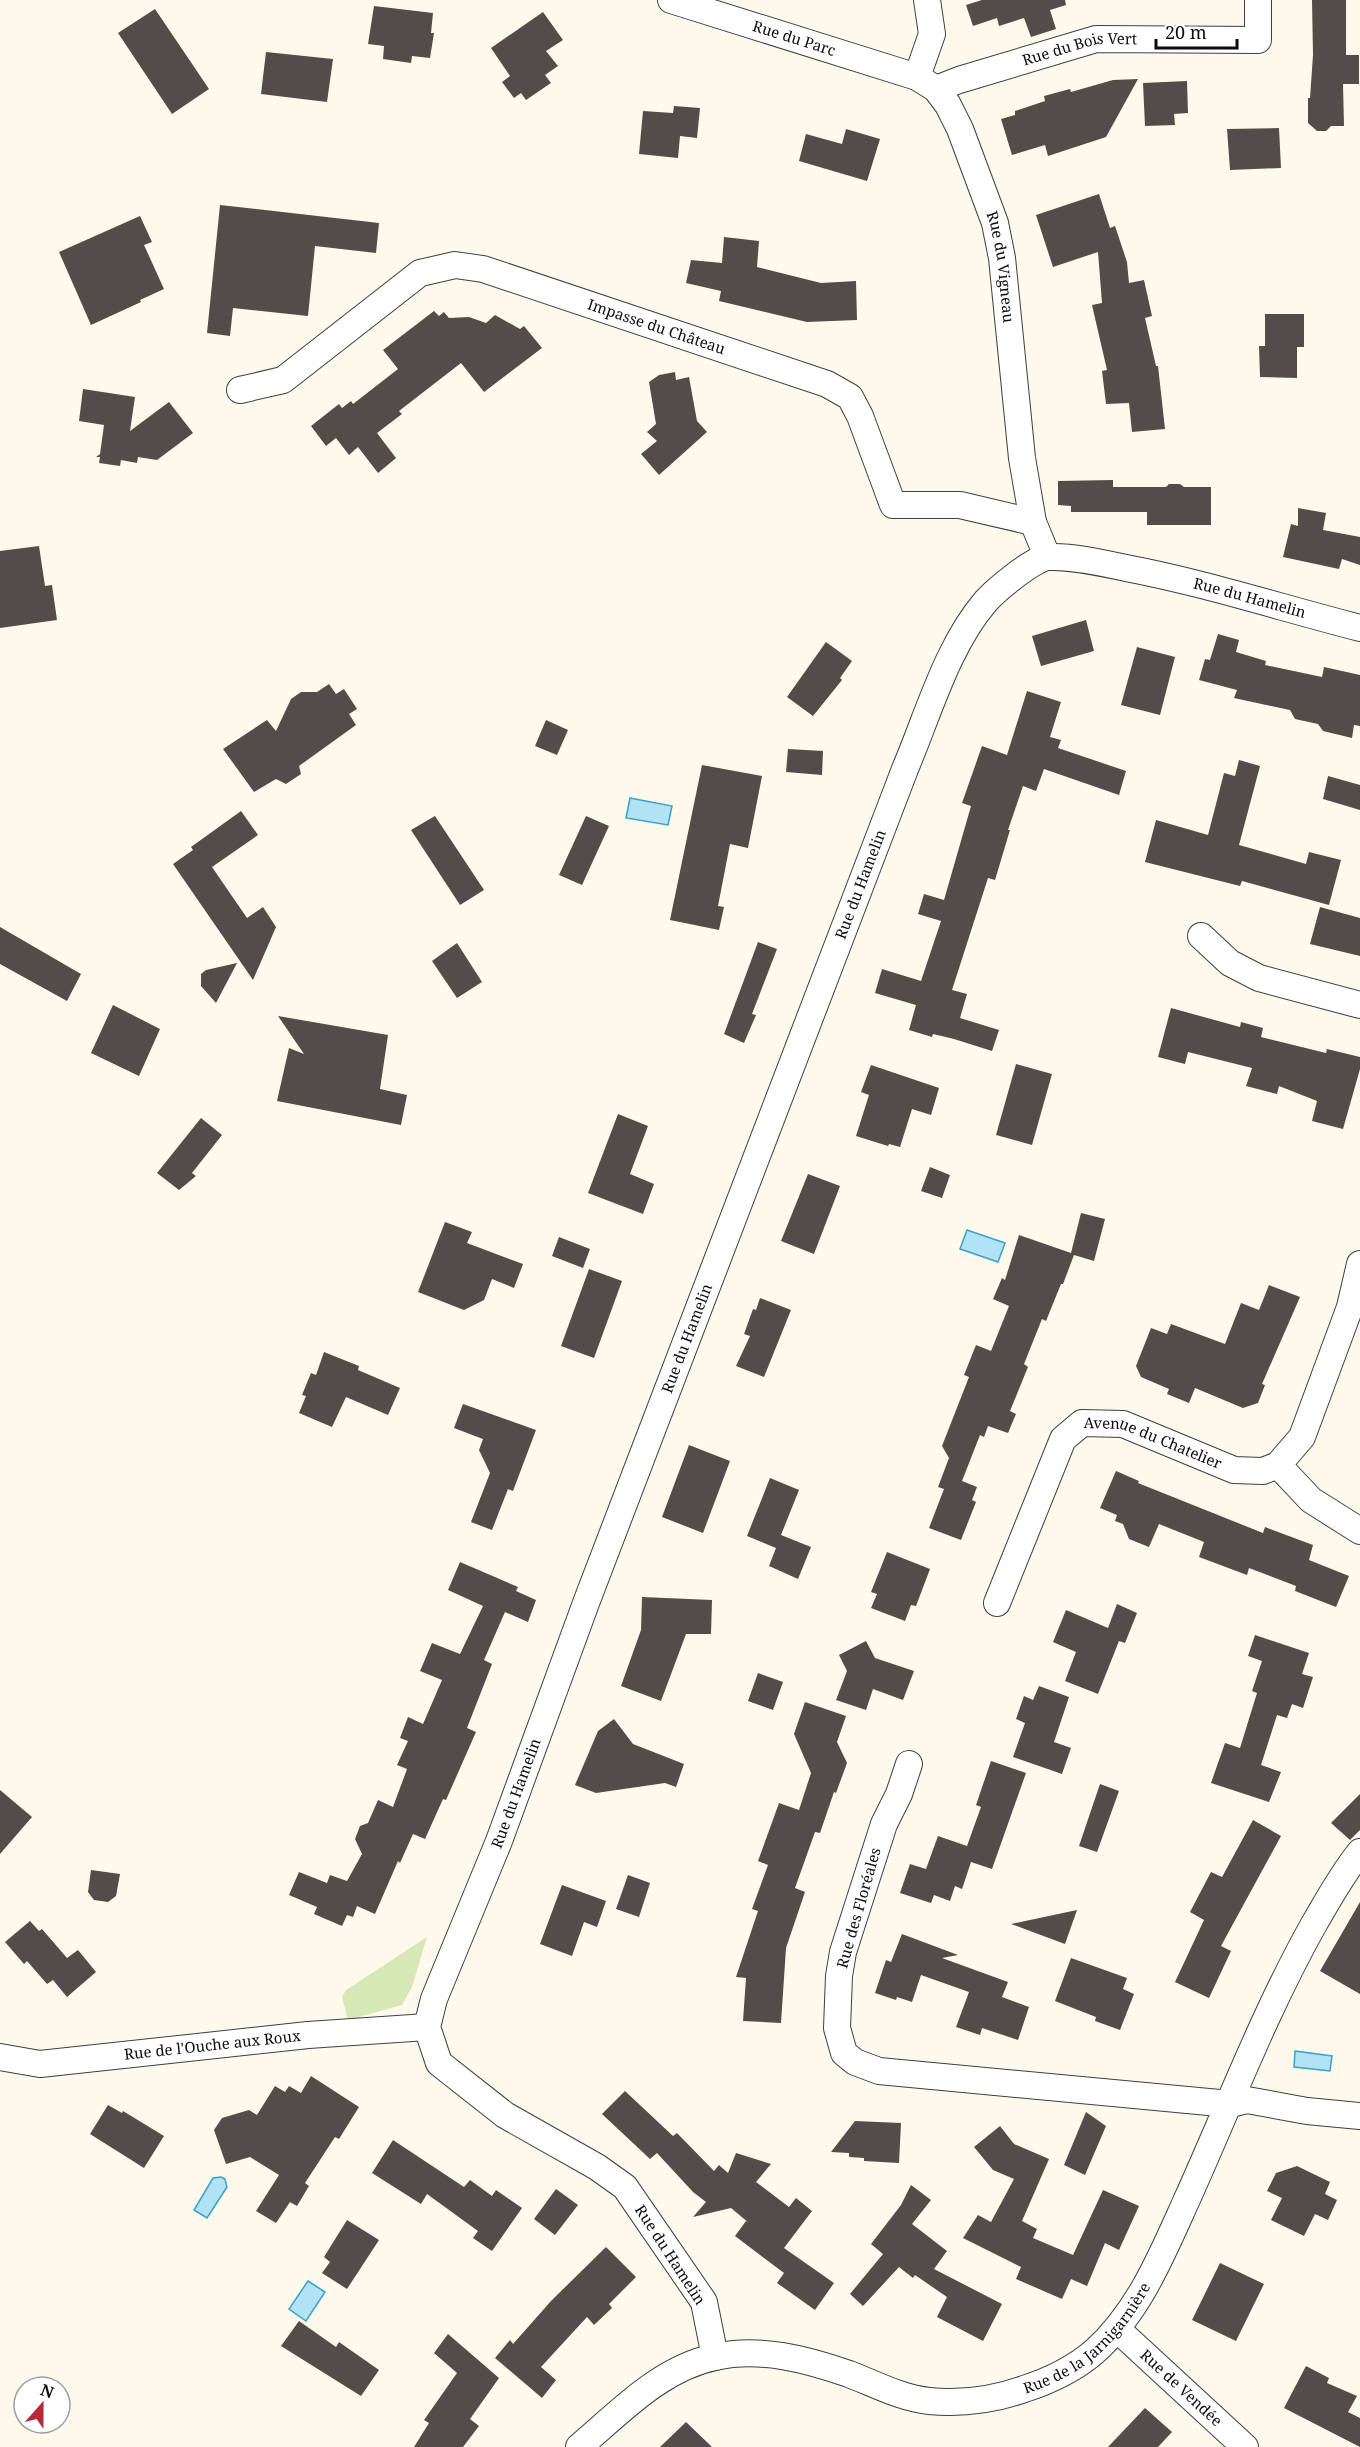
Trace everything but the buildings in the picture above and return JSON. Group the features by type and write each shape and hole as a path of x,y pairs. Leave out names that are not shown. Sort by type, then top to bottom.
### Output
{"street":[{"name":"Rue du Parc","path":"671,0 927,83"},
{"path":"927,0 932,34 927,83"},
{"name":"Rue du Bois Vert","path":"927,83 1096,39 1258,40 1258,0"},
{"name":"Rue du Vigneau","path":"927,83 948,105 960,129 994,223 1002,258 1022,458 1034,522 1047,556"},
{"name":"Impasse du Château","path":"240,390 283,380 420,273 455,265 483,269 827,384 850,397 860,416 893,505 960,505 1034,522"},
{"name":"Rue du Hamelin","path":"715,2357 704,2302 625,2187 597,2167 505,2115 439,2062 427,2027 434,1999 499,1841 710,1275 938,686 964,633 986,601 1016,574 1047,556 1103,563 1151,573 1360,628"},
{"path":"1201,936 1230,963 1259,978 1360,1005"},
{"path":"1360,1264 1350,1306 1302,1437 1278,1465 1311,1500 1360,1531"},
{"name":"Avenue du Chatelier","path":"997,1603 1063,1439 1082,1423 1123,1424 1234,1470 1263,1472 1278,1465"},
{"name":"Rue des Floréales","path":"909,1764 899,1794 884,1824 843,1952 839,1976 837,2028 844,2053 855,2062 879,2071 1230,2104 1247,2100 1306,2111 1360,2116"},
{"name":"Rue de la Jarnigarnière","path":"579,2447 642,2393 683,2367 715,2357 754,2352 786,2356 822,2366 883,2389 927,2401 962,2402 999,2398 1046,2382 1081,2362 1117,2329 1143,2291 1230,2104 1292,1962 1360,1852"},
{"name":"Rue de l'Ouche aux Roux","path":"0,2056 40,2064 308,2035 427,2027"},
{"name":"Rue de Vendée","path":"1117,2329 1245,2447"}],"green space":[{"path":"427,1937 412,1987 402,2005 348,2020 342,1997 346,1990"}],"water":[{"path":"630,798 672,806 668,825 626,818"},
{"path":"967,1230 1005,1243 998,1262 960,1249"},
{"path":"1295,2051 1332,2056 1330,2071 1294,2067"},
{"path":"213,2178 225,2179 227,2187 207,2218 194,2210"},
{"path":"308,2281 325,2292 306,2321 289,2309"}]}
